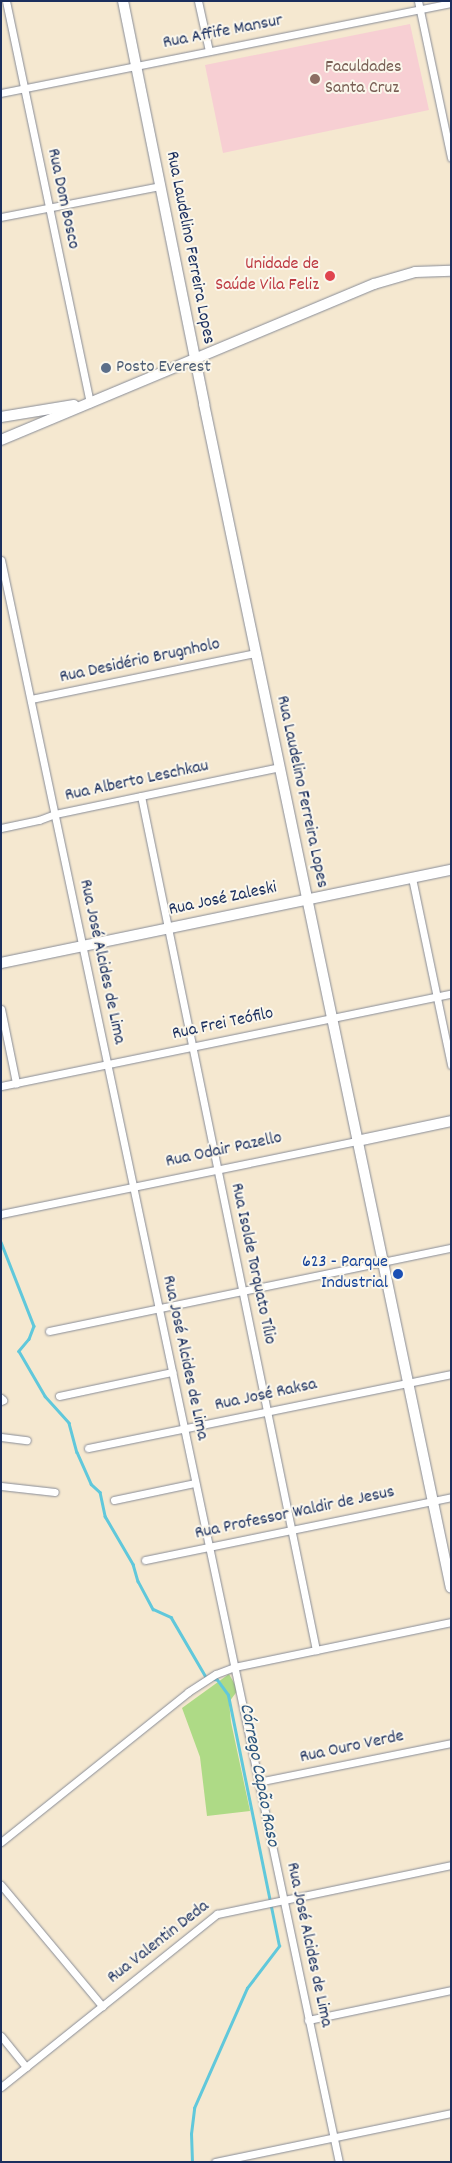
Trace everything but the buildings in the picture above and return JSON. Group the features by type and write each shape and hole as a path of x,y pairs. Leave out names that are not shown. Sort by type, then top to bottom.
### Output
{"street":[{"name":"Rua Dom Bosco","path":"6,1 90,403"},
{"name":"Rua Laudelino Ferreira Lopes","path":"123,1 195,359 451,1588"},
{"path":"198,1 208,51"},
{"name":"Rua Affife Mansur","path":"1,93 208,51 419,5 451,3"},
{"path":"419,5 451,158"},
{"path":"1,217 160,186"},
{"path":"1,440 388,279 426,271 451,270"},
{"path":"1,416 90,403"},
{"name":"Rua José Alcides de Lima","path":"1,560 196,1483 258,1782 280,1901 339,2162"},
{"name":"Rua Desidério Brugnholo","path":"31,700 256,653"},
{"name":"Rua Alberto Leschkau","path":"1,828 39,820 55,814 280,767"},
{"name":"Rua Isolde Torquato Tílio","path":"141,796 316,1650"},
{"name":"Rua José Zaleski","path":"1,963 451,870"},
{"path":"412,878 451,1065"},
{"name":"Rua Frei Teófilo","path":"1,1086 451,994"},
{"path":"1,1009 16,1083"},
{"name":"Rua Odair Pazello","path":"2,1213 451,1121"},
{"path":"49,1332 451,1248"},
{"path":"59,1396 172,1372"},
{"name":"Rua José Raksa","path":"88,1448 451,1374"},
{"path":"1,1437 27,1440"},
{"path":"114,1500 196,1483"},
{"path":"1,1486 55,1492"},
{"name":"Rua Professor Waldir de Jesus","path":"145,1560 451,1497"},
{"path":"1,1842 199,1684 216,1674 234,1667 451,1622"},
{"name":"Rua Ouro Verde","path":"258,1782 451,1743"},
{"name":"Rua Valentin Deda","path":"1,2087 217,1914 451,1865"},
{"path":"1,1885 102,2006"},
{"path":"308,2020 451,1990"},
{"path":"1,2036 26,2067"},
{"path":"215,2162 451,2113"}],"shaded area":[{"name":"Faculdades Santa Cruz","path":"410,24 429,110 223,153 205,65"}],"green space":[{"path":"229,1674 238,1690 229,1702 231,1722 250,1811 207,1816 200,1757 182,1708"}],"waterway":[{"name":"Córrego Capão Raso","path":"1,1242 34,1326 29,1339 19,1351 45,1396 69,1423 77,1452 91,1484 100,1492 105,1516 133,1564 138,1581 153,1609 171,1617 206,1677"},
{"name":"Córrego Capão Raso","path":"192,2162 191,2134 194,2108 247,1988 279,1946 228,1695 217,1680 211,1679"}],"place":[{"name":"Faculdades Santa Cruz","path":"315,79"},
{"name":"Unidade de Saúde Vila Feliz","path":"330,276"},
{"name":"Posto Everest","path":"106,368"},
{"name":"623 - Parque Industrial","path":"398,1274"}]}
